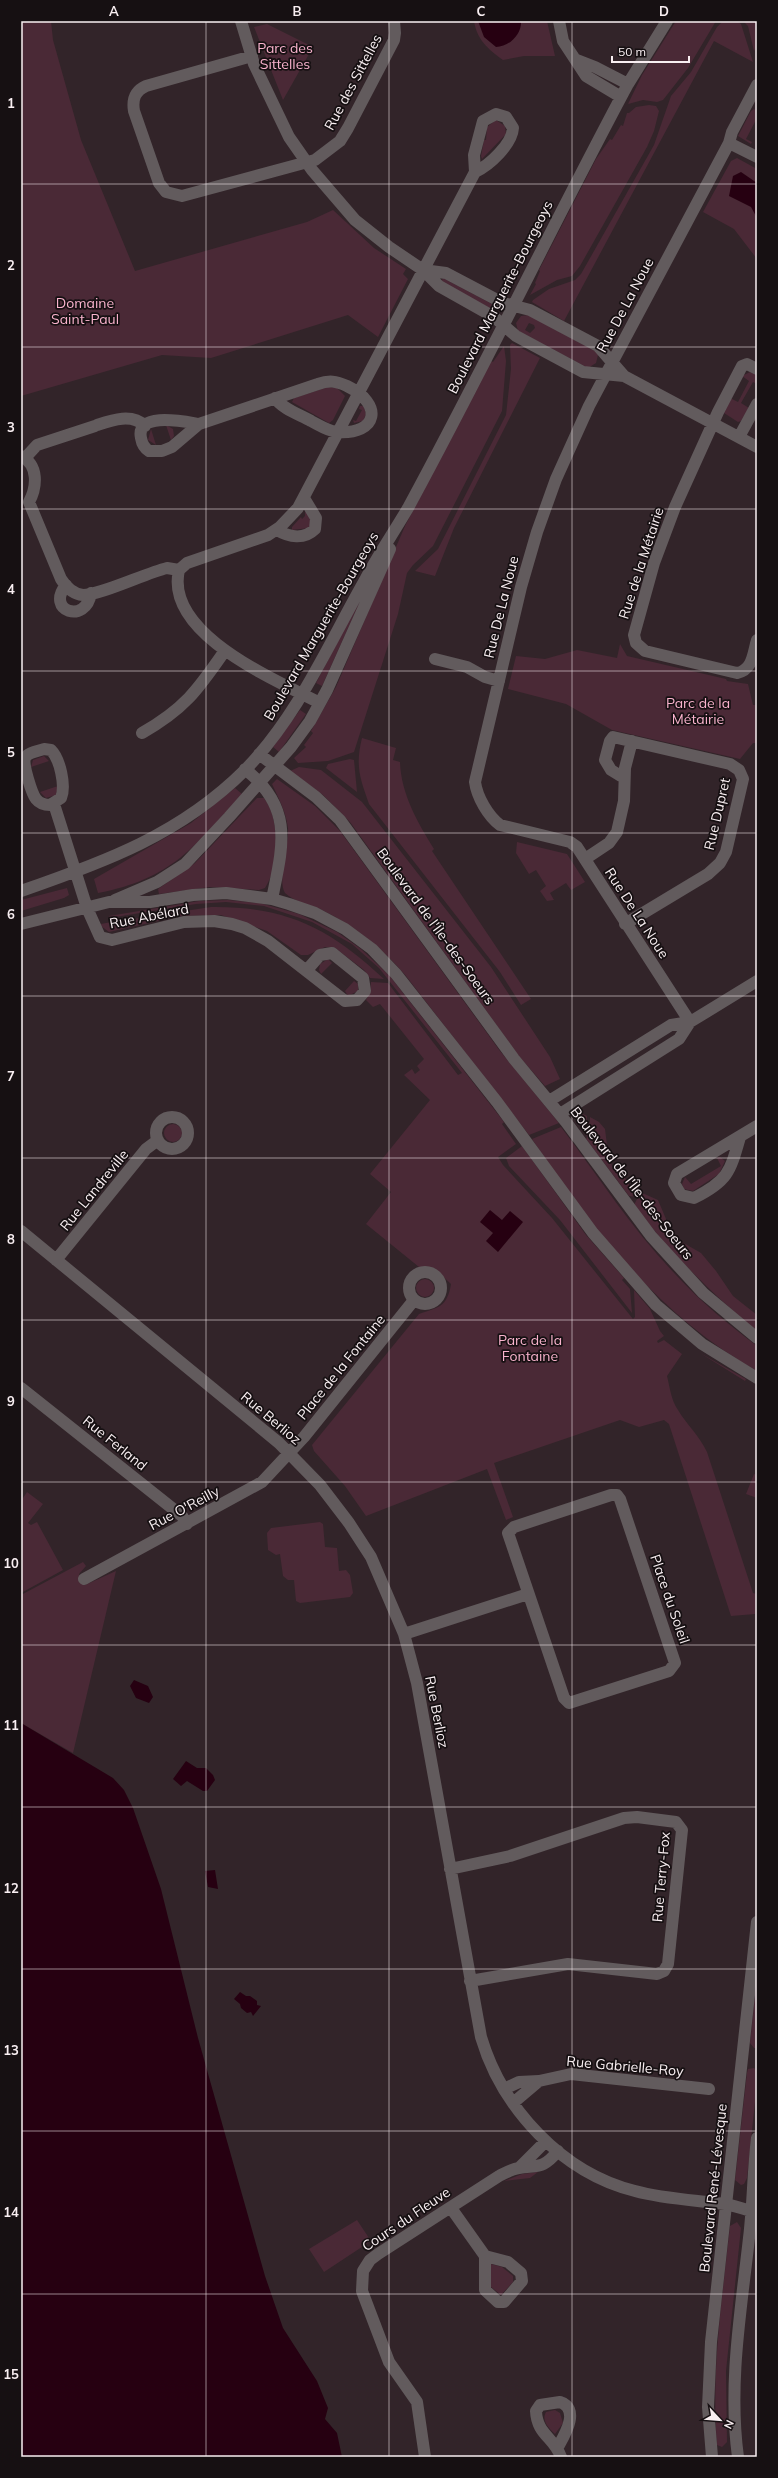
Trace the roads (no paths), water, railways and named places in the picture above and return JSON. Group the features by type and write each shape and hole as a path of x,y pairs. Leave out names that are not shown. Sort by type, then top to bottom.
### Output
{"street":[{"path":"241,21 252,56 280,120 306,163 335,199 367,231 423,270 439,286 494,317 516,336 583,372 624,376"},
{"name":"Rue des Sittelles","path":"252,56 146,86 136,94 133,105 134,111 162,188 170,195 182,196 319,159 343,137 394,40 394,21"},
{"path":"559,21 563,41 589,79 621,97"},
{"name":"Boulevard Marguerite-Bourgeoys","path":"258,754 283,724 302,694 365,579 406,511 621,97 668,21"},
{"path":"577,60 596,67 628,84"},
{"name":"Rue De La Noue","path":"690,1022 625,924 585,858 572,843 500,825 490,815 478,793 476,775 519,594 538,530 573,440 605,374 729,143 732,132 757,85"},
{"path":"320,704 224,652 203,632 188,611 178,586 179,570 187,563 262,538 277,530 304,498 358,392 475,172 489,162 511,138 513,128 506,117 496,114 483,121 474,155 475,172"},
{"path":"729,143 756,155"},
{"path":"423,270 446,273 503,303 530,310 598,346 624,376 757,447"},
{"path":"713,423 742,366 748,364 757,369"},
{"path":"198,424 169,419 159,420 145,426 140,434 143,445 149,450 157,452 173,446 198,424 275,398 331,380 358,392 368,402 372,414 370,420 360,428 338,432 287,408 275,398"},
{"path":"739,438 757,404"},
{"path":"145,426 139,421 127,419 96,425 37,445 23,457 32,466 36,480 36,488 25,500 66,585 76,593 91,593 170,567 179,570"},
{"name":"Rue de la Métairie","path":"713,423 665,531 647,585 634,639 638,646 645,650 737,672 745,670 750,664 757,640"},
{"path":"277,530 297,537 308,534 315,529 316,518 311,505 304,498"},
{"name":"Boulevard Marguerite-Bourgeoys","path":"109,902 157,882 185,864 261,782 301,734 320,704 375,586 406,511"},
{"path":"66,585 60,593 59,600 64,608 71,612 77,612 86,607 91,593"},
{"path":"142,733 167,718 190,699 224,652"},
{"path":"435,658 467,667 485,677 499,681"},
{"name":"Rue Dupret","path":"624,778 611,770 605,756 612,738 632,741 732,764 739,770 742,782 726,852 720,863 708,874 625,924"},
{"path":"585,858 609,844 615,835 624,801 624,778 632,741"},
{"path":"44,749 51,750 54,755 65,789 61,798 54,804 41,803 34,796 24,764 24,758 28,754 44,749"},
{"path":"21,891 134,848 165,832 200,808 245,770 258,754"},
{"name":"Boulevard de l'Île-des-Soeurs","path":"258,754 316,797 345,825 514,1059 560,1114 626,1204 670,1260 715,1304 757,1338"},
{"path":"245,770 261,782 276,805 282,830 282,851 272,899"},
{"name":"Rue Abélard","path":"54,804 87,908 98,935 105,940 184,922 222,922 245,928 261,936 347,1002 357,1000 365,991 363,978 332,953 320,955 307,970"},
{"path":"21,924 109,902 150,902 214,893 272,899 306,910 335,924 354,936 381,958 396,974 493,1097 593,1233 652,1300 695,1339 757,1378"},
{"path":"549,1101 671,1025 690,1022 757,981"},
{"path":"560,1114 679,1039 690,1022"},
{"path":"740,1137 733,1163 724,1179 694,1198 681,1195 674,1183 677,1174 757,1126"},
{"name":"Rue Landreville","path":"56,1260 148,1147 158,1140"},
{"name":"Rue Berlioz","path":"21,1231 290,1453 330,1497 359,1537 378,1572 404,1634 425,1725 470,1981 484,2045 504,2090 513,2103 546,2141 558,2151 596,2175 629,2190 754,2207"},
{"name":"Place de la Fontaine","path":"290,1453 414,1300"},
{"name":"Rue Ferland","path":"21,1388 182,1516 187,1524"},
{"name":"Rue O'Reilly","path":"84,1579 255,1486 290,1453"},
{"name":"Place du Soleil","path":"611,1495 617,1495 620,1499 675,1661 673,1667 633,1683 573,1703 568,1702 564,1698 528,1594 508,1536 510,1529 611,1495"},
{"path":"404,1634 528,1594"},
{"name":"Rue Terry-Fox","path":"450,1869 510,1856 629,1817 676,1822 682,1830 668,1964 664,1971 656,1974 568,1964 470,1981"},
{"name":"Boulevard René-Lévesque","path":"712,2457 708,2384 757,1922"},
{"name":"Rue Gabrielle-Roy","path":"504,2090 519,2082 539,2081 572,2074 709,2089"},
{"name":"Rue Gabrielle-Roy","path":"513,2103 539,2081"},
{"path":"738,2457 734,2407 734,2378 754,2207 757,2138"},
{"name":"Cours du Fleuve","path":"520,2168 546,2141"},
{"name":"Cours du Fleuve","path":"425,2457 418,2405 389,2362 364,2297 361,2278 364,2268 374,2257 498,2176 520,2168 536,2168 545,2164 558,2151"},
{"path":"451,2208 485,2256"}],"park label":[{"name":"Parc des Sittelles","path":"285,56"},
{"name":"Domaine Saint-Paul","path":"85,312"},
{"name":"Parc de la Métairie","path":"698,712"},
{"name":"Parc de la Fontaine","path":"530,1348"}]}
